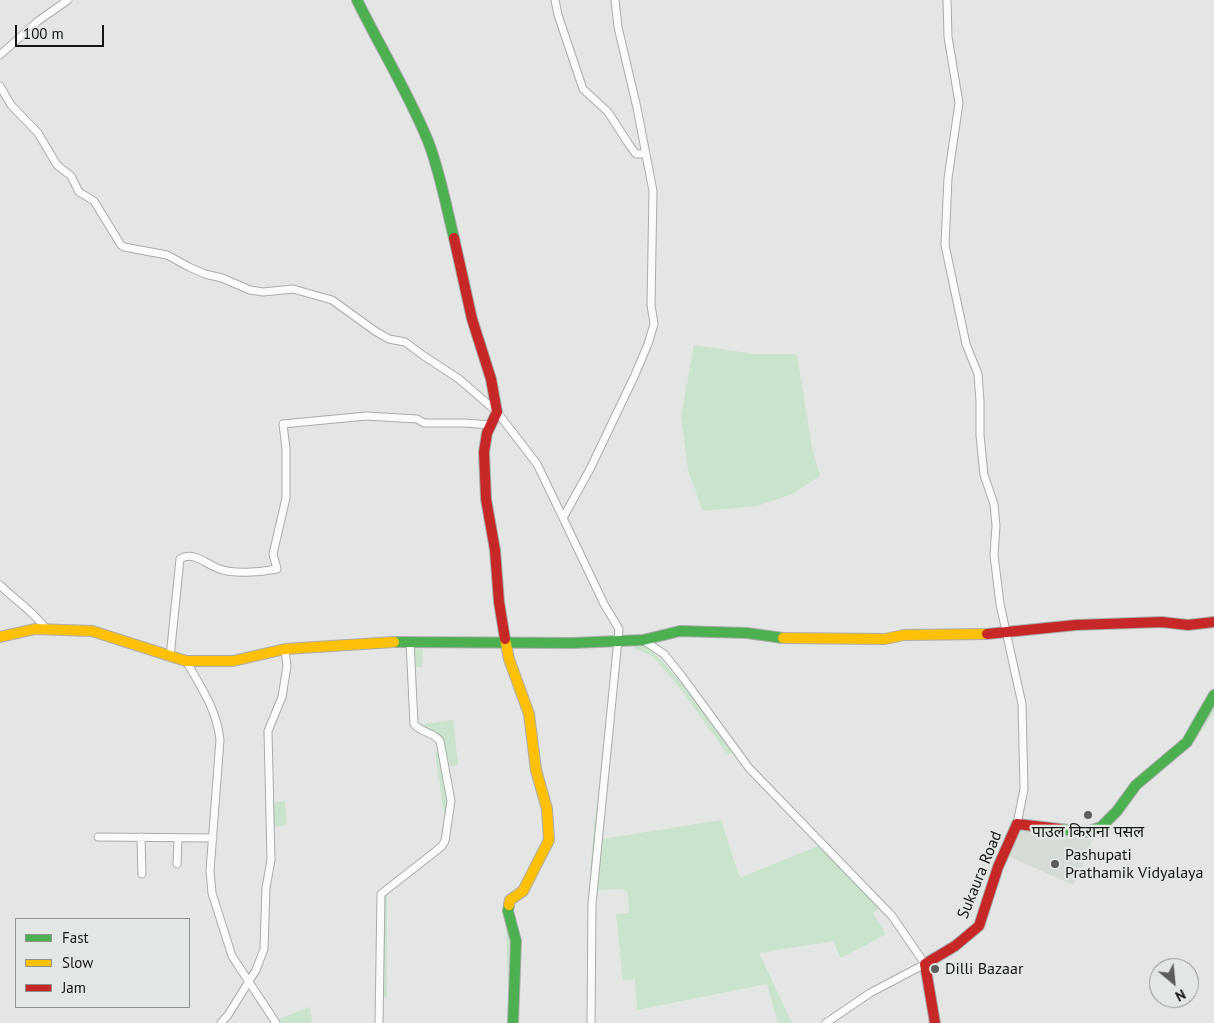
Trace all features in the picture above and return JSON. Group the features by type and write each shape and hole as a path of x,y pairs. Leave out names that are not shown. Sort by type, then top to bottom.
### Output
{"street":[{"path":"0,55 38,21 68,0"},
{"path":"357,0 381,49 401,83 428,142 442,188 472,318 490,379 497,412 487,433 484,452 486,499 495,550 499,602 505,641 509,659 529,714 536,770 547,809 549,840 523,891 510,900 508,911 516,941 513,1023"},
{"path":"555,0 558,16 583,89 608,112 636,154 646,154"},
{"path":"563,518 590,469 634,377 654,324 651,305 653,191 618,27 615,0"},
{"path":"947,0 948,37 959,103 948,178 945,245 966,344 978,374 980,435 984,475 994,504 996,526 994,555 1000,604 1022,704 1024,789 1017,824"},
{"path":"0,86 11,105 38,133 57,165 71,176 79,192 94,201 120,245 124,248 167,255 189,267 250,290 263,292 293,290 332,300 375,331 389,339 405,342 459,378 497,412 537,464 604,604 619,629 616,642 592,904 591,1023"},
{"path":"170,657 180,559 186,557 202,559 220,569 242,572 277,569 273,554 286,498 286,449 283,424 366,416 418,419 424,423 491,425"},
{"path":"0,585 25,609 39,619 46,628"},
{"path":"0,637 46,628 92,631 186,661 233,661 285,648 410,641 616,642 643,640 680,631 747,633 794,639 885,638 904,635 956,636 1076,625 1162,622 1188,625 1214,622"},
{"path":"643,640 664,654 749,768 892,916 925,964 936,1023"},
{"path":"379,1023 381,894 445,841 451,801 440,741 414,724 410,641"},
{"path":"221,1023 256,970 264,949 266,888 271,860 268,731 282,697 287,666 285,648"},
{"path":"186,661 209,699 218,723 220,740 210,871 212,893 232,956 276,1023"},
{"name":"Sukaura Road","path":"925,964 955,946 979,926 998,867 1017,824 1087,832 1102,827 1118,811 1136,785 1187,742 1214,695"},
{"path":"98,837 213,838"},
{"path":"141,838 142,874"},
{"path":"177,864 178,838"},
{"path":"826,1023 870,992 925,964"}],"shaded area":[{"name":"Pashupati Prathamik Vidyalaya","path":"1020,829 1092,840 1080,873 1073,885 1006,855 1014,836"}],"green space":[{"path":"694,345 754,354 797,354 812,448 820,476 792,494 757,506 703,511 688,471 681,416"},
{"path":"641,642 679,680 733,752 728,755 679,687 653,656 635,649 635,643"},
{"path":"411,648 423,649 422,667 414,667"},
{"path":"1214,705 1214,712 1195,741 1191,743"},
{"path":"453,720 458,765 450,766 443,741 418,725"},
{"path":"439,752 449,801 446,827 435,753"},
{"path":"601,772 602,774 589,1018 589,895"},
{"path":"285,801 287,825 273,827 273,803"},
{"path":"721,820 740,878 818,846 834,858 880,907 873,913 886,934 841,958 833,941 759,953 792,1023 778,1023 767,984 637,1010 635,979 623,980 616,914 629,913 628,893 622,889 596,890 603,839"},
{"path":"387,892 387,997 383,998 383,898"},
{"path":"506,921 512,945 509,1018"},
{"path":"310,1007 312,1023 278,1023 276,1020"}],"traffic: fast":[{"path":"357,0 403,87 428,141 454,238"},
{"path":"394,642 573,643 643,640 680,631 747,633 783,638"},
{"path":"1060,829 1087,832 1101,827 1117,811 1136,785 1187,742 1214,695"},
{"path":"509,905 508,911 516,941 513,1023"}],"traffic: slow":[{"path":"0,637 35,629 92,631 186,661 233,661 285,649 394,642"},
{"path":"783,638 885,639 904,635 987,634"},
{"path":"505,639 509,659 529,714 536,770 547,809 549,840 523,891 510,900 509,905"}],"traffic: jam":[{"path":"454,238 472,319 491,379 497,412 487,433 484,452 486,499 495,550 499,602 505,639"},
{"path":"987,634 1076,625 1162,622 1188,625 1214,622"},
{"path":"935,1023 925,964 955,946 979,926 998,867 1017,824 1060,829"}],"place":[{"name":"पाउल किराना पसल","path":"1088,815"},
{"name":"Pashupati Prathamik Vidyalaya","path":"1055,864"},
{"name":"Dilli Bazaar","path":"935,969"}]}
